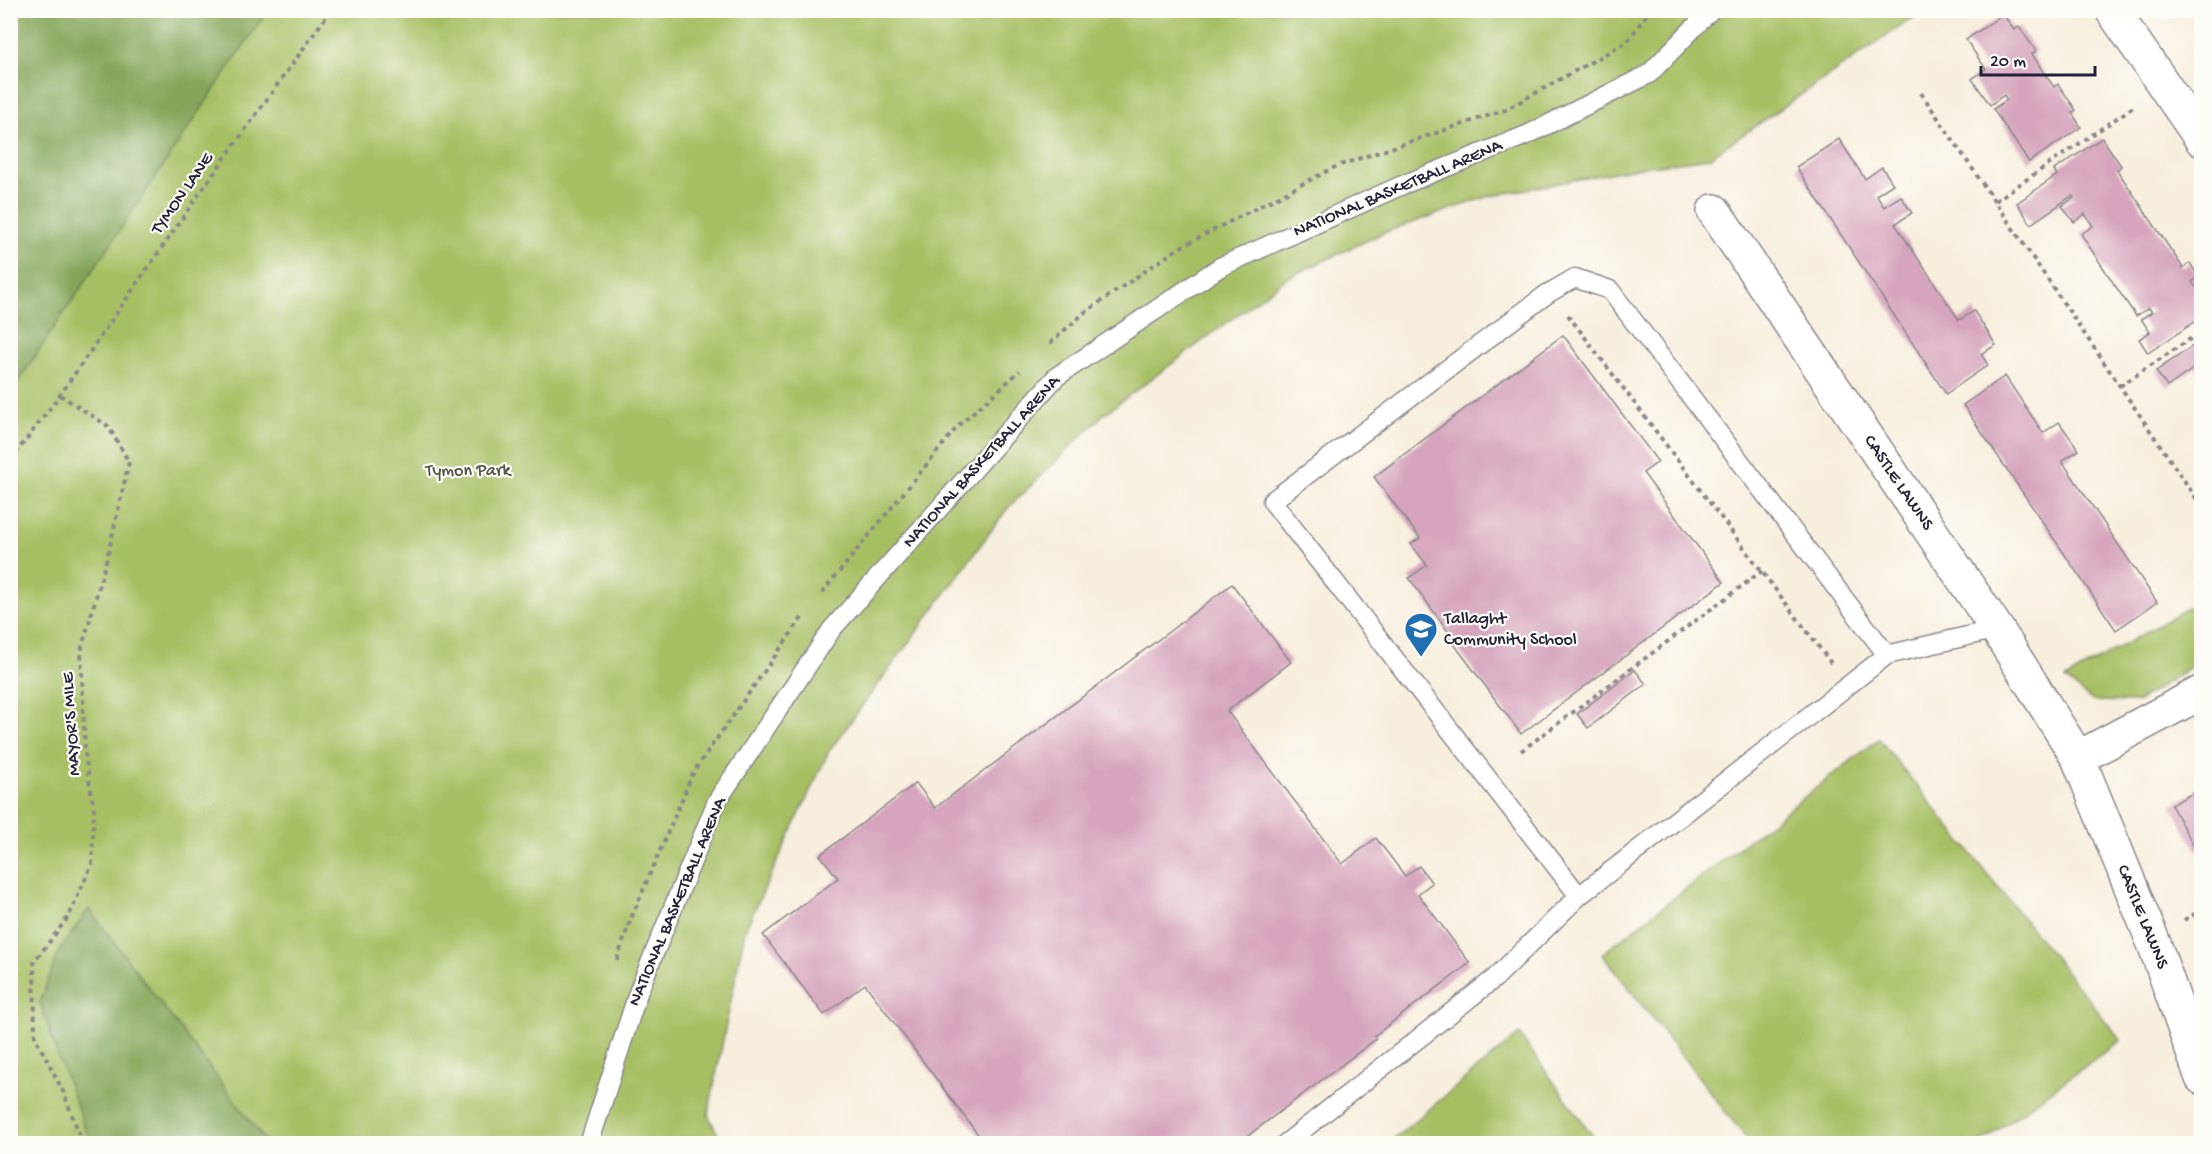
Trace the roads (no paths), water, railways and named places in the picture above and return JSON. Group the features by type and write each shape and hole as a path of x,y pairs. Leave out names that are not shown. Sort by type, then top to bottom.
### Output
{"street":[{"path":"2112,10 2202,140"},
{"name":"CASTLE LAWNS","path":"1714,211 1997,629 2078,758 2155,946 2202,1078"},
{"path":"2078,758 2202,692"}],"lane":[{"name":"NATIONAL BASKETBALL ARENA","path":"589,1143 639,990 717,801 832,629 1056,377 1221,267 1400,186 1529,134 1649,74 1712,10"},
{"path":"1579,896 1272,501 1547,294 1575,278 1610,290 1887,655"},
{"path":"1285,1143 1495,978 1579,896 1887,655 1997,629"}],"place":[{"name":"Tallaght Community School","path":"1421,658"}],"park label":[{"name":"Tymon Park","path":"468,471"}]}
